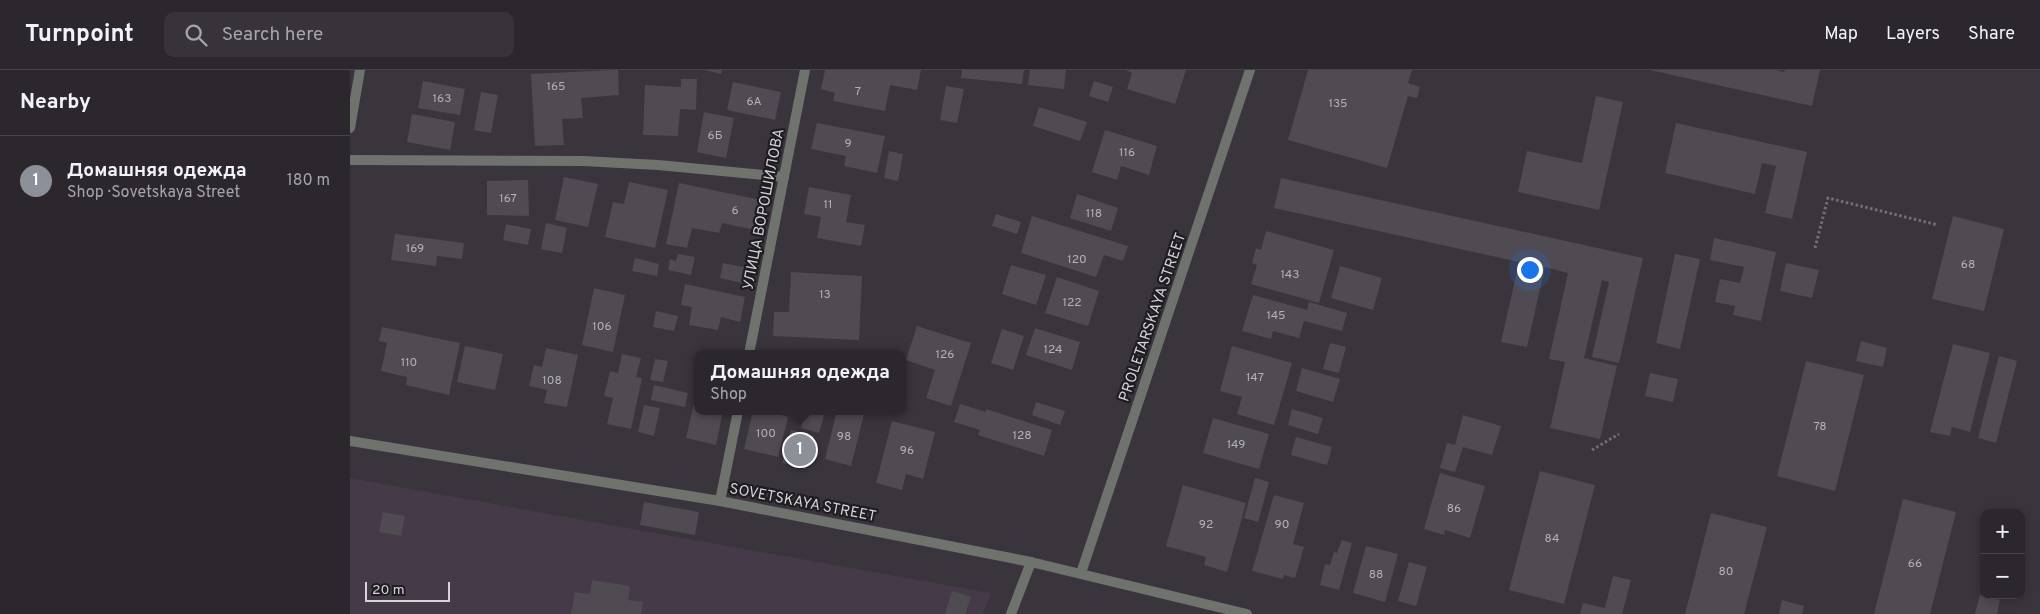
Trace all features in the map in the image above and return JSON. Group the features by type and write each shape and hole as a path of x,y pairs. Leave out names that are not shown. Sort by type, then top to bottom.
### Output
{"street":[{"path":"350,128 360,70"},
{"name":"УЛИЦА ВОРОШИЛОВА","path":"750,350 805,70"},
{"name":"PROLETARSKAYA STREET","path":"1081,573 1250,70"},
{"path":"350,160 584,161 658,164 784,176"},
{"path":"720,500 737,415"},
{"name":"SOVETSKAYA STREET","path":"350,441 720,500 1031,562 1247,614"},
{"path":"1011,614 1031,562"}],"path":[{"path":"1815,248 1828,198 1938,225"},
{"path":"1592,450 1619,434"}],"shaded area":[{"path":"350,478 991,593 983,614 350,614"}],"building":[{"path":"618,70 619,95 581,98 583,118 562,119 564,145 535,146 531,74"},
{"path":"705,70 722,70 721,74"},
{"path":"825,70 921,70 917,90 890,85 885,111 833,101 835,93 821,89"},
{"path":"962,70 1024,70 1022,84 961,78"},
{"path":"1030,70 1066,70 1064,89 1028,85"},
{"path":"1126,70 1186,70 1175,104 1127,89 1132,73"},
{"path":"1308,70 1412,70 1408,83 1420,87 1417,98 1408,96 1387,168 1288,140"},
{"path":"1650,70 1776,70 1784,72 1785,70 1820,70 1812,106"},
{"path":"681,79 697,79 696,110 680,109 678,136 643,135 645,85 681,87"},
{"path":"423,81 465,89 460,115 418,108"},
{"path":"1094,81 1113,87 1108,102 1089,96"},
{"path":"733,82 781,92 775,120 727,110"},
{"path":"946,86 964,89 957,123 940,120"},
{"path":"481,92 498,95 491,133 474,130"},
{"path":"1596,96 1623,102 1599,210 1518,192 1527,151 1582,163"},
{"path":"1039,107 1087,122 1080,141 1033,126"},
{"path":"704,112 734,118 726,158 697,152"},
{"path":"412,114 455,122 450,150 407,142"},
{"path":"817,123 885,136 877,173 844,166 846,156 811,149"},
{"path":"1676,123 1807,152 1792,219 1765,213 1776,166 1762,163 1755,194 1665,173"},
{"path":"1105,130 1157,146 1149,175 1121,166 1117,180 1092,172"},
{"path":"889,151 903,154 898,181 884,178"},
{"path":"564,177 598,184 588,227 555,220"},
{"path":"1281,178 1643,258 1619,363 1592,357 1609,282 1602,280 1584,358 1617,366 1600,439 1550,428 1565,362 1549,359 1568,273 1545,267 1527,347 1501,342 1519,262 1274,208"},
{"path":"528,180 529,216 487,215 487,181"},
{"path":"629,182 668,190 655,248 605,237 613,202 624,204"},
{"path":"679,183 761,200 755,230 722,223 719,233 692,228 687,248 666,244"},
{"path":"809,187 851,195 846,222 865,225 861,246 817,238 821,217 804,214"},
{"path":"1077,194 1118,208 1111,231 1070,218"},
{"path":"996,214 1021,222 1017,234 992,226"},
{"path":"1032,216 1128,246 1123,261 1104,255 1096,277 1021,253"},
{"path":"1953,216 2004,229 1984,311 1932,299"},
{"path":"546,223 567,228 562,253 541,249"},
{"path":"506,224 531,229 528,245 503,240"},
{"path":"1266,231 1334,250 1319,303 1251,284 1257,265 1252,263 1256,248 1261,250"},
{"path":"395,234 464,243 462,259 437,256 436,266 391,260"},
{"path":"1714,238 1776,252 1761,321 1733,315 1735,306 1715,302 1720,279 1740,283 1744,267 1710,260"},
{"path":"678,254 695,257 691,275 668,270 670,259 676,261"},
{"path":"1675,254 1700,259 1680,349 1656,343"},
{"path":"635,258 659,264 657,276 632,271"},
{"path":"723,263 749,268 746,284 720,278"},
{"path":"1786,263 1819,270 1812,298 1780,291"},
{"path":"1011,265 1046,275 1036,305 1002,294"},
{"path":"1340,266 1382,278 1373,310 1331,298"},
{"path":"791,272 862,276 859,340 773,336 774,312 789,312"},
{"path":"1057,277 1099,291 1088,326 1045,313"},
{"path":"685,284 745,297 740,322 721,317 718,330 689,325 692,307 681,305"},
{"path":"594,288 625,295 613,352 582,345"},
{"path":"1253,295 1307,310 1309,302 1347,313 1342,331 1304,321 1299,338 1273,331 1271,339 1242,331"},
{"path":"656,311 678,316 674,331 653,327"},
{"path":"917,326 971,343 951,406 926,398 935,370 906,360"},
{"path":"382,327 460,343 449,395 406,385 407,377 381,371 387,343 379,341"},
{"path":"1035,328 1080,342 1072,370 1026,355"},
{"path":"1002,329 1024,336 1013,370 991,363"},
{"path":"1861,341 1887,348 1883,367 1856,361"},
{"path":"1330,343 1346,347 1339,373 1323,369"},
{"path":"1953,344 1990,353 1970,432 1952,427 1950,436 1930,432"},
{"path":"465,346 503,354 495,390 457,382"},
{"path":"1232,346 1292,363 1274,425 1237,414 1242,397 1220,391"},
{"path":"546,348 578,355 567,407 544,403 547,390 529,386 534,365 542,367"},
{"path":"622,354 641,358 636,377 642,378 631,429 607,424 613,398 604,396 610,371 618,373"},
{"path":"1999,356 2017,361 1996,443 1978,438"},
{"path":"655,359 668,361 663,382 650,380"},
{"path":"1806,361 1864,375 1835,491 1777,476"},
{"path":"1302,368 1340,379 1333,402 1296,391"},
{"path":"1650,373 1678,379 1673,402 1645,396"},
{"path":"654,385 688,393 685,407 651,400"},
{"path":"1036,402 1065,411 1060,425 1032,415"},
{"path":"694,403 694,415 722,415 716,445 686,438"},
{"path":"960,404 986,412 986,409 1052,430 1044,456 978,435 980,430 954,422"},
{"path":"644,405 660,408 654,436 638,432"},
{"path":"1292,409 1323,418 1318,434 1288,425"},
{"path":"752,415 781,415 788,417 778,457 744,449"},
{"path":"804,415 824,415 819,433 801,428"},
{"path":"836,415 864,415 851,466 825,459"},
{"path":"1463,415 1501,426 1492,455 1463,447 1455,472 1440,468 1447,443 1455,445"},
{"path":"1213,418 1269,434 1259,469 1203,453"},
{"path":"892,421 935,432 923,479 906,474 902,490 876,483"},
{"path":"791,430 814,436 806,469 782,463"},
{"path":"1296,437 1332,447 1327,465 1291,455"},
{"path":"1540,471 1595,485 1564,604 1509,590"},
{"path":"1440,473 1485,486 1470,538 1445,530 1444,535 1424,529"},
{"path":"1255,478 1269,482 1258,522 1244,518"},
{"path":"1183,485 1246,503 1227,572 1204,565 1206,557 1166,546"},
{"path":"1274,495 1304,503 1293,544 1304,547 1295,578 1284,575 1283,579 1252,571"},
{"path":"1903,499 1956,512 1930,614 1874,614"},
{"path":"644,502 699,512 695,535 640,525"},
{"path":"383,512 405,516 401,536 379,532"},
{"path":"1711,513 1767,527 1744,614 1685,614"},
{"path":"1342,540 1352,543 1339,590 1320,585 1325,564 1330,565 1334,552 1337,553"},
{"path":"1366,546 1398,554 1385,602 1353,593"},
{"path":"1409,562 1427,567 1416,606 1398,601"},
{"path":"1613,576 1631,580 1622,614 1580,614 1583,603 1605,608"},
{"path":"592,580 630,586 628,600 643,602 641,614 571,614 575,592 590,594"},
{"path":"952,591 971,597 965,614 945,614"},
{"path":"1980,595 1980,599 2000,600 1997,614 1975,614"},
{"path":"1782,600 1804,606 1802,614 1779,614"}],"place":[{"name":"Домашняя одежда","path":"800,450"}]}
